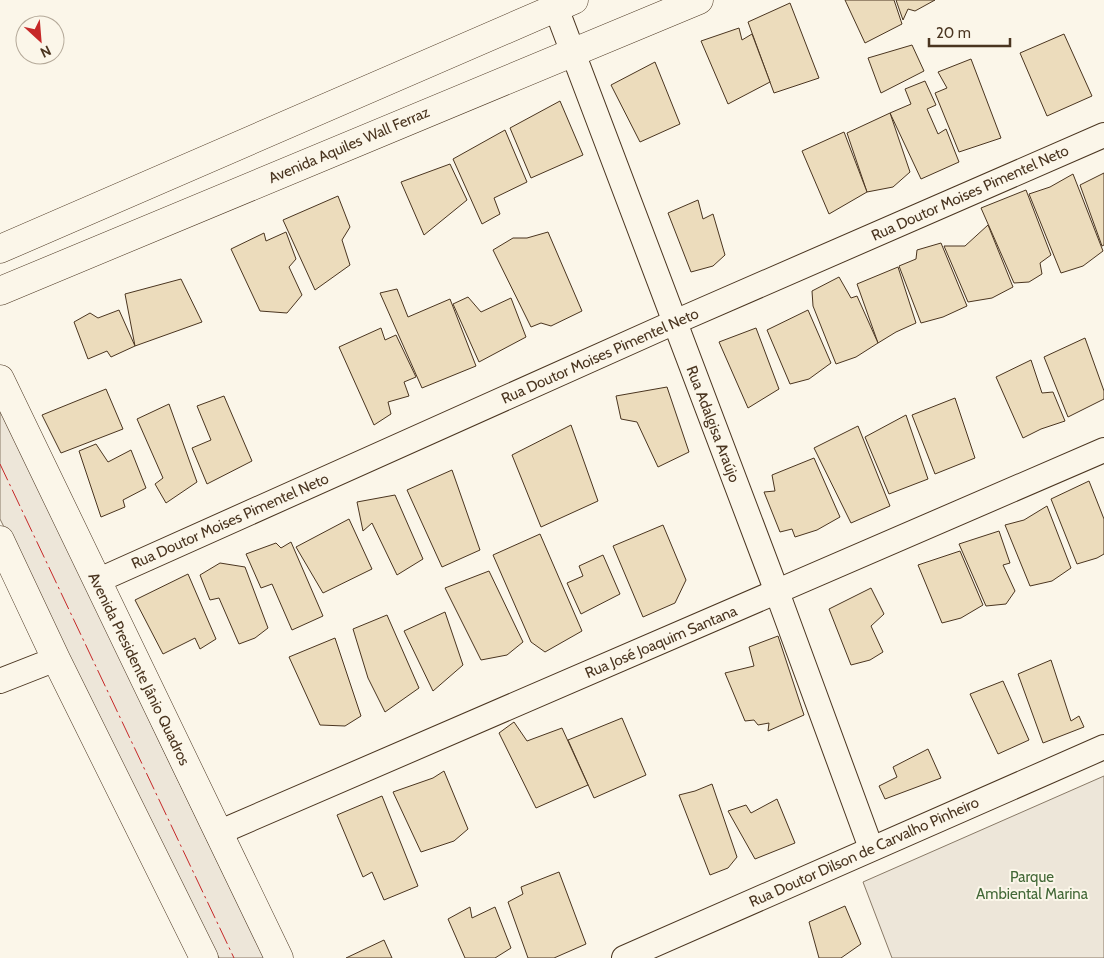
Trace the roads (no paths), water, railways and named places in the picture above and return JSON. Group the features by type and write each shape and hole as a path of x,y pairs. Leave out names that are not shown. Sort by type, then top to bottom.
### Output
{"main road":[{"name":"Avenida Aquiles Wall Ferraz","path":"0,291 699,0"},
{"path":"0,249 561,3"},
{"name":"Avenida Presidente Jânio Quadros","path":"0,379 279,958"},
{"path":"0,540 56,659 204,958"}],"street":[{"name":"Rua Adalgisa Araújo","path":"561,3 571,52 778,592 871,848"},
{"name":"Rua Doutor Moises Pimentel Neto","path":"97,580 675,322 1104,135"},
{"name":"Rua José Joaquim Santana","path":"218,833 1104,450"},
{"path":"0,681 56,659"},
{"name":"Rua Doutor Dilson de Carvalho Pinheiro","path":"624,958 1104,747"}],"park label":[{"name":"Parque Ambiental Marina","path":"1032,886"}]}
